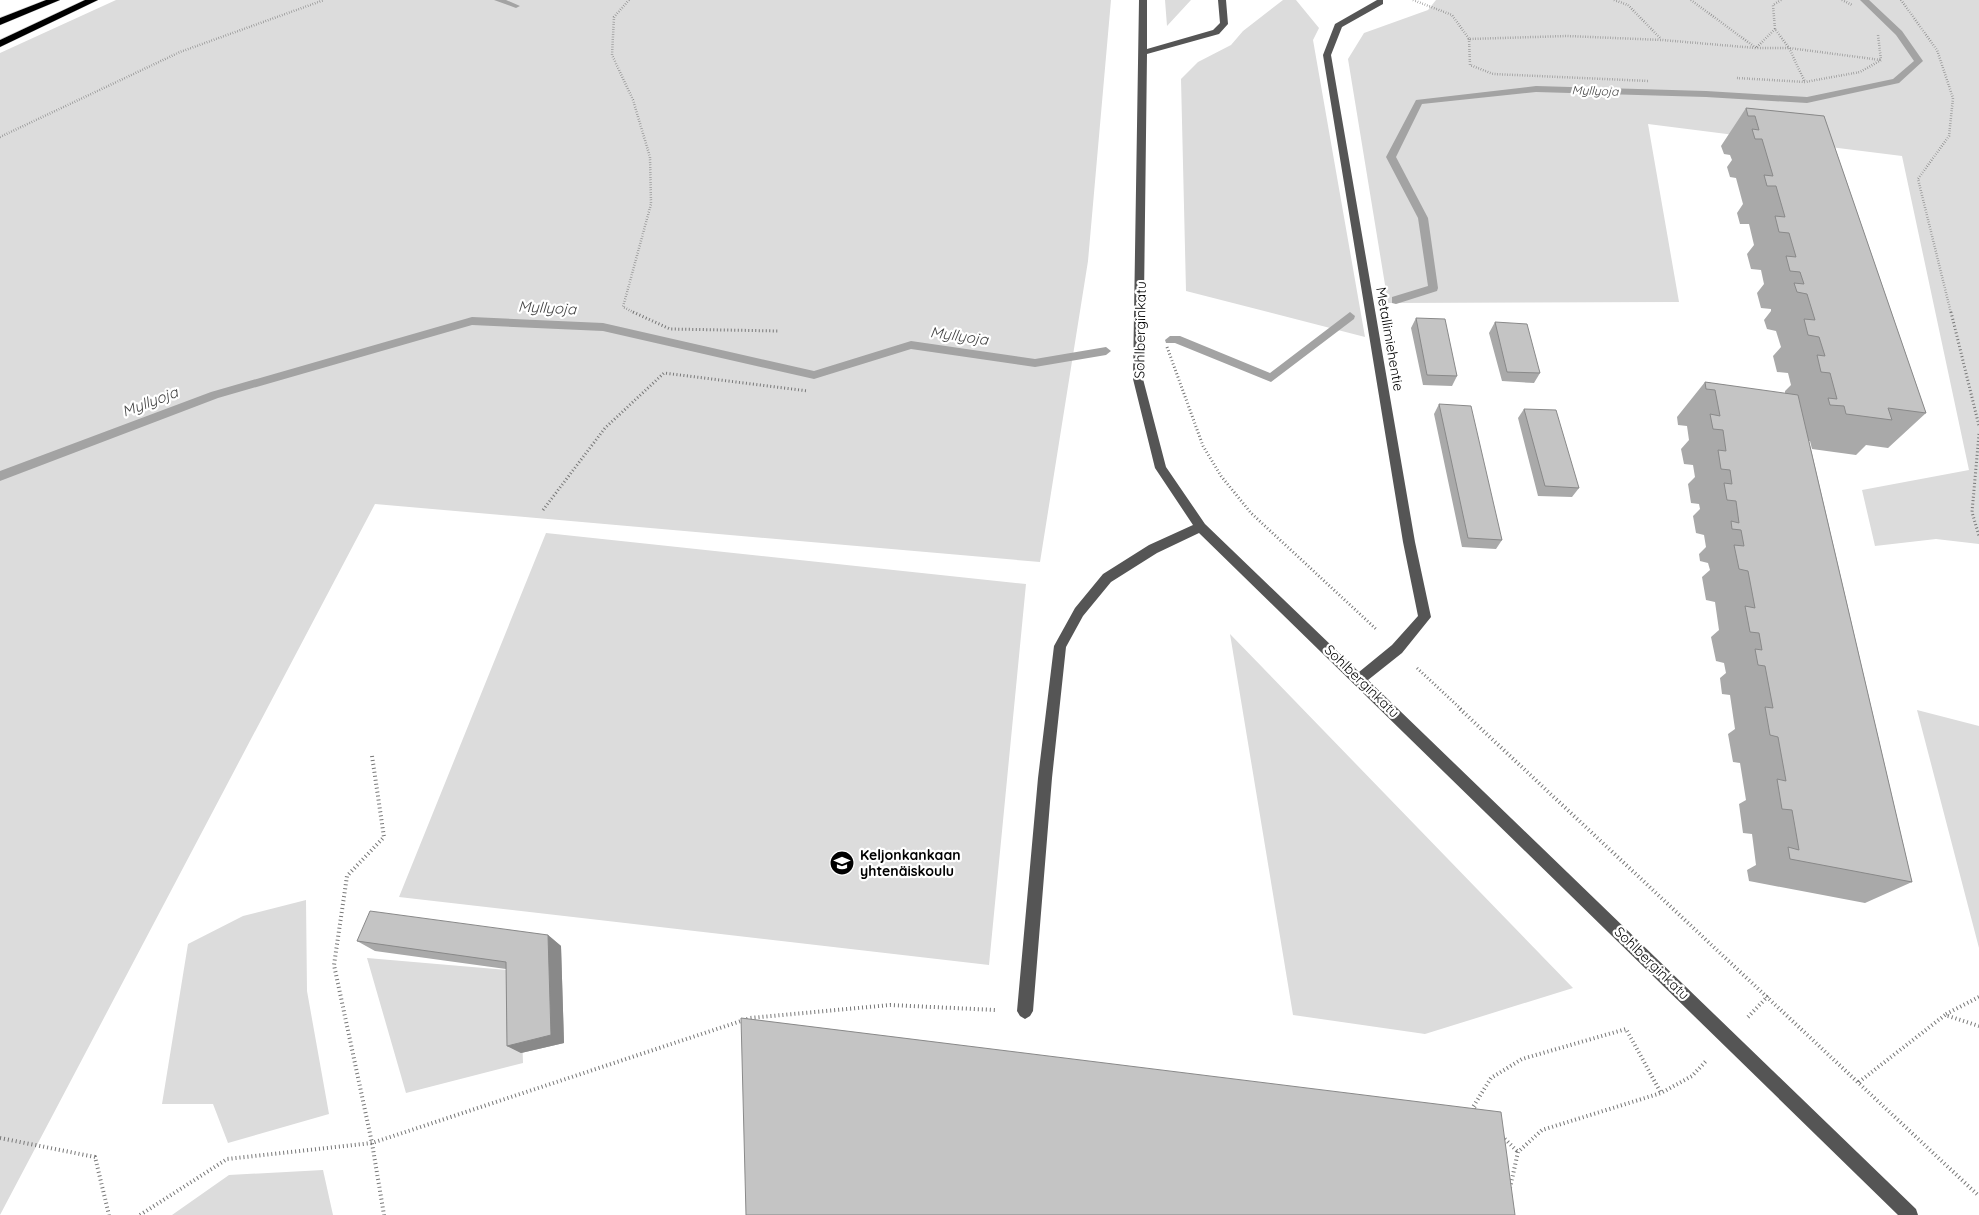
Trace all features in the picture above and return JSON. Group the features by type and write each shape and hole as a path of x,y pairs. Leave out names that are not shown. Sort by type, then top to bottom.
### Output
{"highway":[{"path":"0,22 55,0"},
{"path":"0,44 93,0"}],"street":[{"name":"Sohlberginkatu","path":"1143,0 1141,269 1138,379 1161,468 1201,526 1729,1037 1910,1215"},
{"path":"1142,53 1216,32 1224,24 1222,0"},
{"name":"Metallimiehentie","path":"1360,679 1397,649 1425,617 1408,542 1328,58 1338,26 1380,2"},
{"path":"1025,1011 1045,778 1060,646 1079,612 1107,578 1153,549 1201,526"}],"path":[{"path":"0,137 180,52 324,0"},
{"path":"629,0 614,18 612,55 633,100 650,157 651,204 623,306 670,329 779,331"},
{"path":"1414,0 1452,15 1469,39 1470,65 1493,74 1648,80"},
{"path":"1614,0 1628,5 1662,40"},
{"path":"1691,0 1756,48"},
{"path":"1781,0 1773,5 1775,29 1788,48 1805,82"},
{"path":"1842,0 1852,5"},
{"path":"1901,0 1938,50 1952,98 1949,136 1918,179 1979,426"},
{"path":"1756,48 1775,29"},
{"path":"1878,35 1881,60"},
{"path":"1469,39 1567,36 1662,40 1756,48 1788,48 1881,60"},
{"path":"1737,78 1805,82 1860,72 1881,60"},
{"path":"1164,338 1203,446 1221,476 1251,513 1979,1196"},
{"path":"543,510 605,428 664,372 808,390"},
{"path":"1979,434 1972,512 1979,536"},
{"path":"372,756 384,837 348,876 334,965 372,1142 384,1215"},
{"path":"1507,1198 1518,1152 1542,1130 1661,1093 1692,1076 1768,996"},
{"path":"1859,1082 1945,1014 1979,997"},
{"path":"140,1215 227,1159 372,1142 750,1018 890,1005 1025,1011"},
{"path":"1945,1014 1979,1026"},
{"path":"1479,1113 1473,1107 1492,1078 1522,1059 1626,1029 1661,1093"},
{"path":"1499,1132 1518,1152"},
{"path":"0,1138 94,1157 109,1215"}],"shaded area":[{"path":"116,0 1111,0 1088,261 1040,562 375,504 0,1215 0,53"},
{"path":"1165,0 1191,0 1167,26"},
{"path":"1283,0 1296,0 1319,28 1313,40 1365,337 1186,291 1181,79 1198,62 1231,45 1243,31"},
{"path":"1436,0 1979,0 1979,544 1936,539 1875,546 1862,490 1969,470 1902,156 1648,124 1679,302 1388,303 1348,59 1364,33 1428,10"},
{"path":"546,533 1026,584 989,965 399,897"},
{"path":"1230,634 1573,988 1425,1034 1293,1015"},
{"path":"1917,710 1979,726 1979,948"},
{"path":"306,900 307,991 329,1114 228,1143 213,1104 162,1104 188,944 243,916"},
{"path":"367,958 520,971 523,1063 406,1093"},
{"path":"323,1170 333,1215 172,1215 229,1175"}],"building":[{"path":"1746,108 1824,116 1926,413 1888,408 1892,420 1846,414 1844,406 1830,405 1828,398 1837,399 1830,373 1821,372 1817,355 1825,356 1819,337 1808,335 1804,319 1815,320 1807,294 1797,292 1794,283 1804,284 1800,272 1790,271 1786,256 1796,257 1789,233 1779,232 1775,216 1785,217 1776,186 1767,186 1764,175 1773,176 1762,139 1755,139 1752,129 1759,130 1755,116 1748,116"},
{"path":"1416,318 1445,319 1457,376 1427,375"},
{"path":"1495,322 1527,324 1540,373 1507,372"},
{"path":"1705,382 1798,395 1912,882 1790,859 1788,847 1799,850 1792,810 1782,809 1777,779 1786,781 1778,737 1770,735 1765,707 1773,708 1765,666 1758,665 1755,649 1762,650 1759,633 1750,632 1745,606 1755,608 1748,571 1739,569 1734,545 1744,546 1741,530 1732,529 1731,521 1739,523 1736,501 1727,500 1724,483 1732,484 1730,470 1721,469 1718,450 1726,451 1723,430 1713,429 1710,414 1720,416 1715,390 1706,389"},
{"path":"1439,404 1471,406 1502,540 1468,538"},
{"path":"1524,409 1556,410 1579,488 1545,486"},
{"path":"370,911 548,935 551,1035 507,1046 506,962 357,941"},
{"path":"741,1018 1501,1112 1515,1215 746,1215"}],"waterway":[{"path":"498,0 516,6"},
{"name":"Myllyoja","path":"1396,300 1433,288 1423,218 1391,157 1419,102 1536,89 1706,94 1807,100 1896,81 1919,61 1899,33 1864,0"},
{"name":"Myllyoja","path":"1170,340 1176,339 1271,378 1350,316"},
{"name":"Myllyoja","path":"0,476 215,395 472,321 603,327 814,375 911,345 1035,363 1106,351"}],"place":[{"name":"Keljonkankaan yhtenäiskoulu","path":"842,863"}]}
